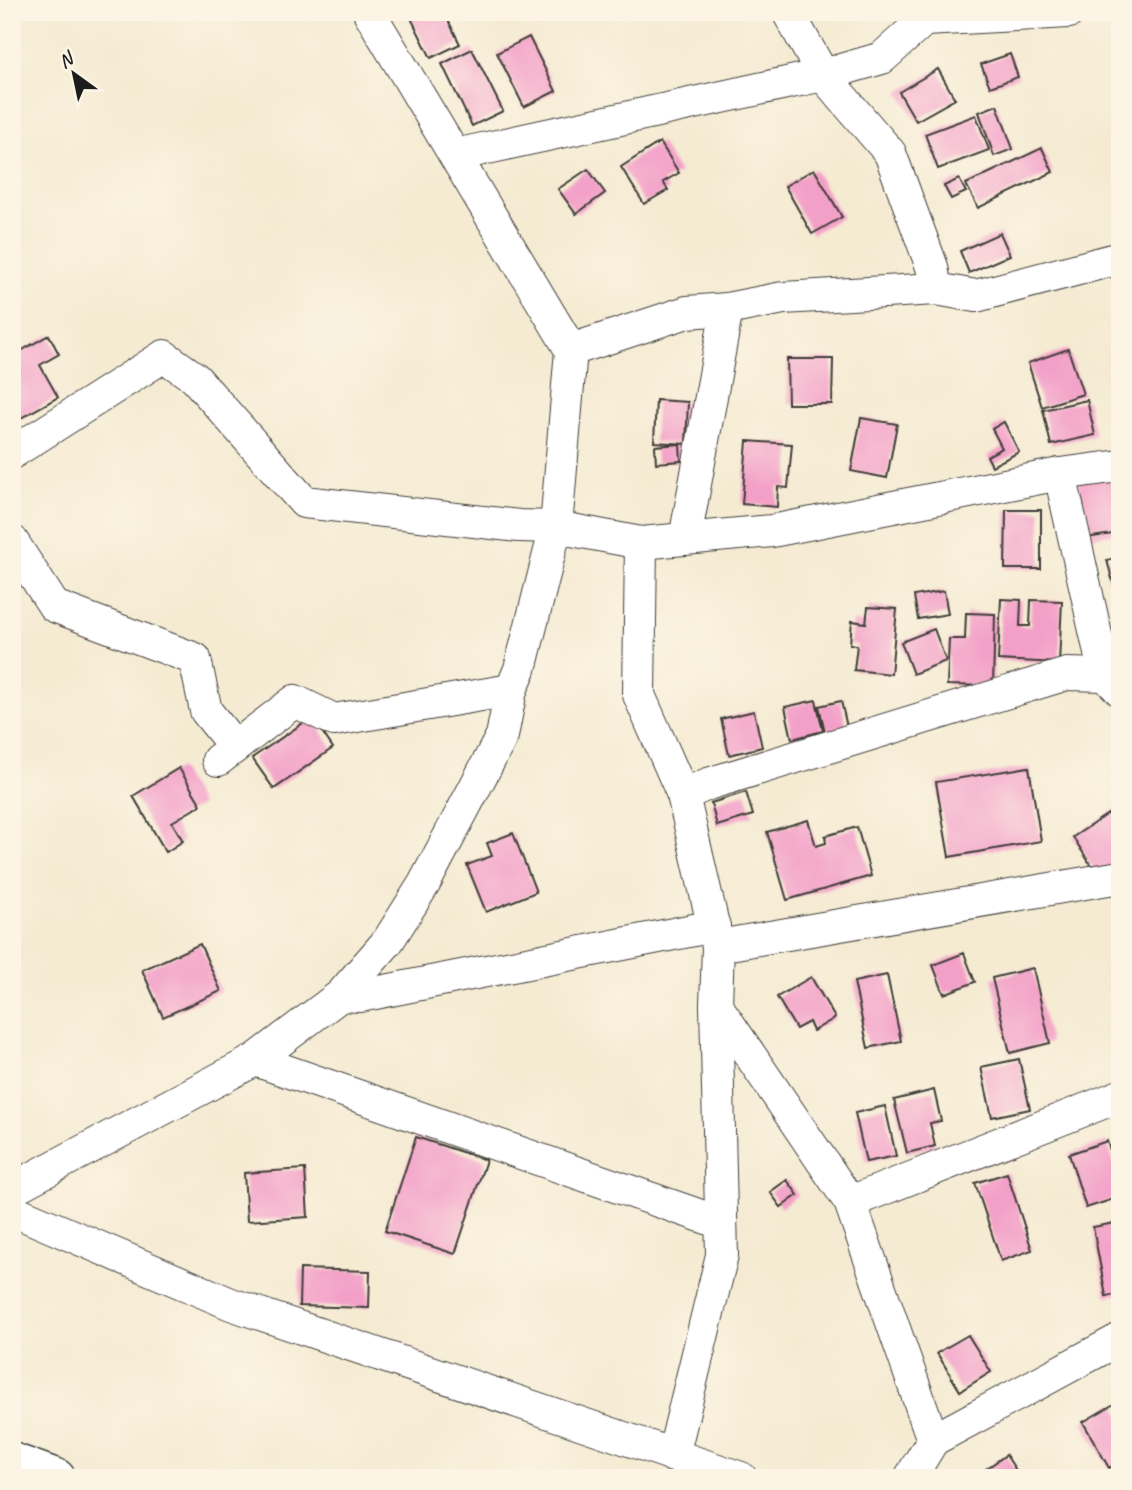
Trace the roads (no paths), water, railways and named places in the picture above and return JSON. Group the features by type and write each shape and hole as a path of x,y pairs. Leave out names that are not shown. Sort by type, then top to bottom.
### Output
{"street":[{"path":"12,1189 255,1060 341,995 387,941 424,884 502,736 511,690 520,668 556,527 571,350 369,12"},
{"path":"788,12 822,75 890,153 932,267 936,289"},
{"path":"455,155 822,75 882,58 929,16 1069,12"},
{"path":"571,350 687,312 727,309 783,298 936,289 976,296 1120,258"},
{"path":"685,539 727,309"},
{"path":"12,453 164,356 195,378 304,502 519,526 556,527 641,543 772,531 1060,474 1120,466"},
{"path":"683,795 722,779 1067,674 1112,683 1060,474"},
{"path":"12,541 54,606 195,659 206,711 227,754 295,701 334,720 511,690"},
{"path":"641,543 639,695 683,795 716,936 722,1255 673,1456"},
{"path":"341,995 360,996 716,936 1120,877"},
{"path":"716,1006 850,1202 933,1440"},
{"path":"255,1060 721,1223"},
{"path":"850,1202 1120,1096"},
{"path":"12,1210 230,1304 741,1478"},
{"path":"910,1478 933,1440 1120,1339"}]}
